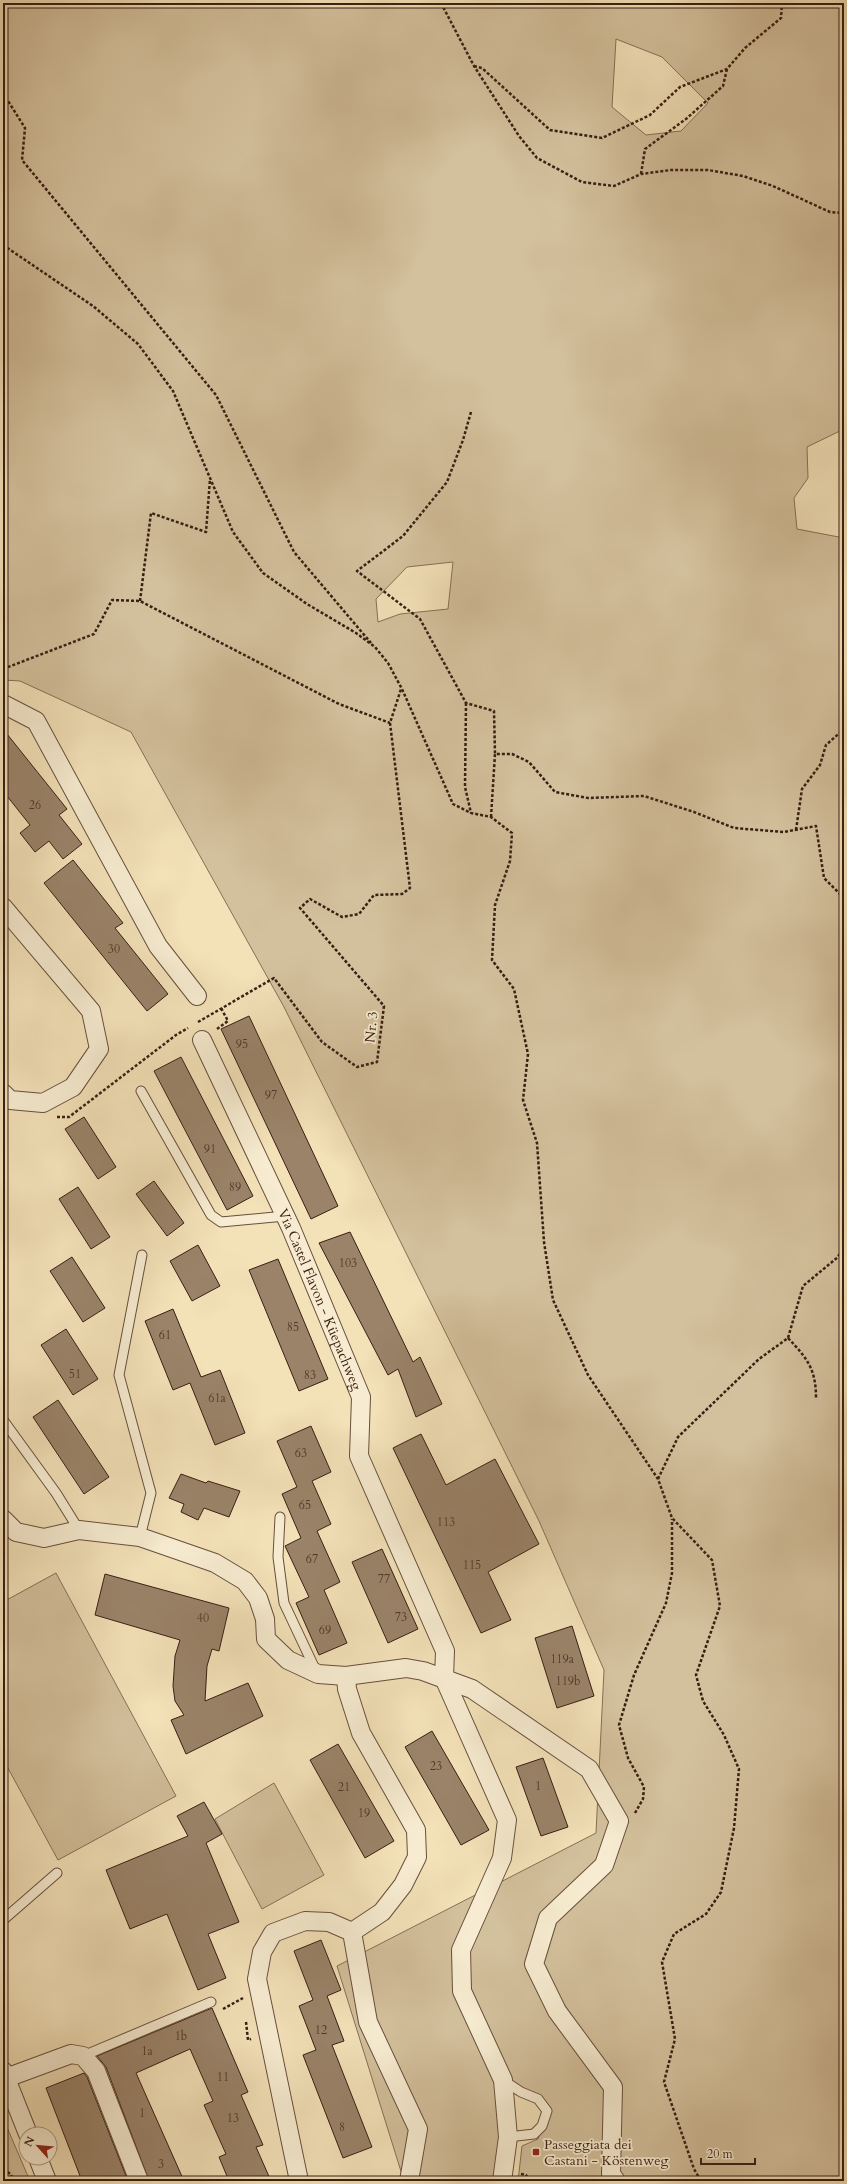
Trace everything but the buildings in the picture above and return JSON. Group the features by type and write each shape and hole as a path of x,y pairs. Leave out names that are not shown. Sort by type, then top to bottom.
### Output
{"street":[{"path":"3,704 36,721 158,946 197,996"},
{"path":"3,907 91,1011 99,1049 73,1087 43,1103 10,1100 3,1093"},
{"name":"Via Castel Flavon - Küepachweg","path":"202,1040 285,1216 360,1397 359,1456 445,1651 444,1678"},
{"path":"3,1519 16,1532 44,1538 79,1530 140,1537 216,1562 245,1581 258,1598 265,1618 266,1639 288,1660 318,1674 346,1676 406,1668 423,1671 444,1678 472,1689 589,1769 619,1821 604,1865 548,1918 534,1964 557,2011 614,2087 612,2179"},
{"path":"346,1676 347,1689 361,1733 416,1830 417,1857 403,1884 382,1912 352,1932"},
{"path":"444,1678 507,1820 502,1858 461,1950 462,1991 503,2080 508,2137 502,2181"},
{"path":"299,2181 257,1979 262,1952 273,1934 305,1921 329,1922 352,1932"},
{"path":"352,1932 368,2022 418,2129 409,2181"},
{"path":"25,2126 4,2074 72,2054 83,2056 96,2071 139,2181"},
{"path":"41,2166 47,2181"}],"lane":[{"path":"141,1091 211,1215 221,1222 285,1216"},
{"path":"140,1537 151,1493 120,1375 142,1255"},
{"path":"3,1420 56,1493 79,1530"},
{"path":"280,1517 278,1557 284,1603 318,1674"},
{"path":"3,1920 57,1873"},
{"path":"83,2056 211,2002"},
{"path":"503,2080 521,2092 538,2099 547,2111 542,2126 534,2134 508,2137"}],"path":[{"path":"441,3 474,66 519,136 537,158 582,182 614,186 642,174 671,170 708,170 743,176 773,186 830,212 844,213"},
{"path":"642,174 645,149 686,119 723,86 727,70 745,48 780,18 782,3"},
{"path":"474,66 482,68 550,130 602,138 650,115 680,87 727,70"},
{"path":"3,92 25,128 22,160 216,395 294,552 388,664 402,689 453,804 471,813 491,817 512,833 510,861 495,905 492,960 514,989 528,1054 523,1100 537,1143 544,1242 553,1300 588,1375 658,1479 672,1518 672,1573 666,1603 634,1674 619,1725 628,1758 644,1787 643,1799 632,1818 619,1821"},
{"path":"3,245 93,306 138,344 173,391 233,532 263,573 307,604 356,633 375,648"},
{"path":"471,412 463,440 447,482 403,536 357,571 420,619 466,703 465,787 471,813"},
{"path":"140,601 151,513 206,532 210,479"},
{"path":"3,669 94,634 112,600 140,601 339,704 390,723"},
{"name":"Nr. 3","path":"196,1023 274,978 322,1042 357,1067 377,1062 384,1006 300,908 310,899 342,917 360,914 374,895 402,894 410,888 390,723 402,689"},
{"path":"466,703 494,711 495,754 491,817"},
{"path":"796,830 802,789 820,765 826,745 844,729"},
{"path":"495,754 512,754 529,762 555,792 588,798 644,796 694,812 734,828 784,832 816,826 824,878 844,898"},
{"path":"202,1040 228,1021 221,1008"},
{"path":"43,1103 54,1116 69,1118 176,1035 189,1027"},
{"path":"658,1479 678,1437 759,1359 788,1338 803,1286 838,1257 844,1246"},
{"path":"788,1338 807,1358 816,1386 816,1398"},
{"path":"672,1518 712,1560 720,1606 696,1675 703,1701 724,1735 739,1769 734,1828 721,1892 706,1914 674,1934 662,1962 675,2038 664,2082 694,2169 702,2181"},
{"path":"211,2002 216,2013 243,1998 244,2005"},
{"path":"246,2019 248,2040 268,2035"},
{"path":"3,2170 10,2174 13,2181"}],"shaded area":[{"path":"3,3 844,3 844,429 807,447 808,478 794,498 797,529 844,538 844,2181 518,2181 522,2146 538,2139 547,2111 538,2099 503,2080 504,2169 513,2181 404,2181 337,1966 596,1833 604,1670 539,1521 284,1007 131,732 20,681 3,680","holes":["616,39 662,57 708,103 681,131 646,135 612,107","453,562 448,609 400,614 378,622 376,599 407,567"]},
{"path":"56,1573 176,1796 58,1860 3,1759 3,1602"},
{"path":"274,1783 324,1875 262,1909 215,1819"},
{"path":"3,2118 18,2153 18,2166 24,2166 30,2181 3,2181"}],"place":[{"name":"Passeggiata dei Castani - Köstenweg","path":"536,2152"}]}
